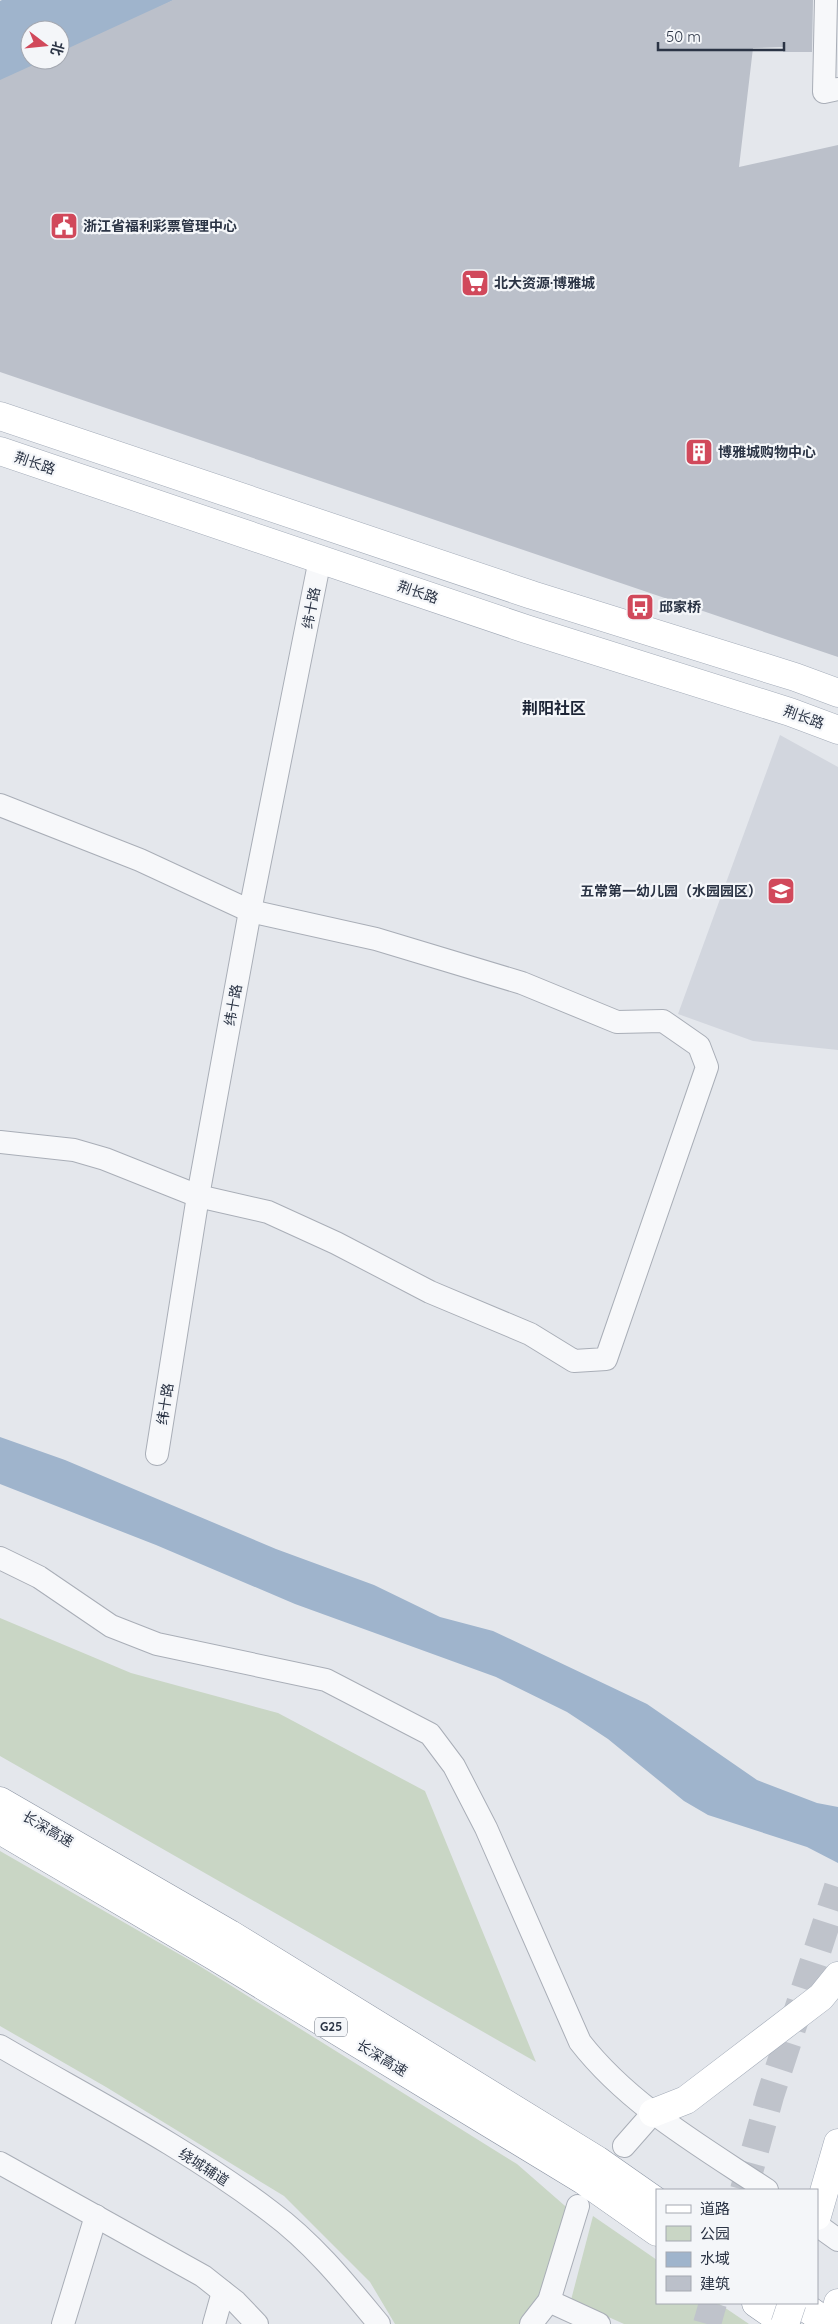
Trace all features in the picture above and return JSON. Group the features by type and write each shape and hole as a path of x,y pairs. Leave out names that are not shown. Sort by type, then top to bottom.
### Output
{"main road":[{"path":"0,416 532,595 795,677 838,694"},
{"name":"荆长路","path":"0,451 526,629 790,712 838,730"},
{"name":"长深高速","path":"0,1801 230,1934 597,2160 656,2201"},
{"name":"长深高速","path":"0,1830 214,1956 583,2180 656,2231"},
{"path":"653,2113 686,2100 821,1996 838,1976"},
{"path":"818,2213 838,2143"},
{"path":"801,2304 831,2324 838,2303"},
{"path":"757,2304 786,2324 792,2304"}],"street":[{"path":"826,0 824,92 838,89"},
{"name":"纬十路","path":"157,1454 198,1196 250,911 320,559"},
{"path":"0,805 140,860 250,911 376,939 431,955 522,983 617,1022 662,1021 699,1046 707,1067 606,1359 574,1361 530,1334 430,1292 268,1212 198,1196 105,1159 74,1150 0,1142"},
{"path":"0,1558 39,1577 111,1626 157,1644 326,1680 430,1734 454,1766 486,1828 580,2042 600,2068 653,2113 767,2189"},
{"name":"绕城辅道","path":"0,2046 204,2165 273,2213 338,2274 379,2324"},
{"path":"624,2146 653,2113"},
{"path":"0,2163 203,2276 236,2302 257,2324"},
{"path":"531,2324 549,2301 578,2206"},
{"path":"63,2324 96,2216"},
{"path":"818,2226 838,2240"},
{"path":"214,2324 223,2292"},
{"path":"549,2301 599,2324"}],"shaded area":[{"name":"五常第一幼儿园（水园园区）","path":"780,735 838,767 838,1050 753,1041 678,1014"}],"green space":[{"path":"0,1618 131,1673 278,1713 425,1791 536,2062 0,1756"},
{"path":"0,1851 198,1965 517,2164 572,2212 542,2298 520,2324 395,2324 370,2282 284,2196 106,2087 0,2026"},
{"path":"593,2216 656,2259 656,2304 719,2304 749,2324 624,2324 571,2300"}],"water":[{"path":"174,0 70,50 70,20 20,20 20,70 25,70 0,81 0,1"},
{"path":"0,1437 65,1460 276,1549 374,1585 440,1617 493,1631 647,1704 757,1780 817,1803 838,1807 838,1863 807,1847 708,1815 684,1801 608,1739 567,1712 496,1677 295,1604 156,1545 0,1484"}],"building":[{"name":"北大资源·博雅城","path":"173,0 813,0 812,52 783,52 783,47 753,48 739,167 838,145 838,657 0,372 0,80 22,70 70,70 70,47"}],"tunnel":[{"path":"744,2189 770,2096 838,1887"},
{"path":"707,2324 713,2304"}],"place":[{"name":"浙江省福利彩票管理中心","path":"64,226"},
{"name":"北大资源·博雅城","path":"475,283"},
{"name":"博雅城购物中心","path":"699,452"},
{"name":"邱家桥","path":"640,607"},
{"name":"五常第一幼儿园（水园园区）","path":"781,891"}],"district":[{"name":"荆阳社区","path":"554,708"}]}
